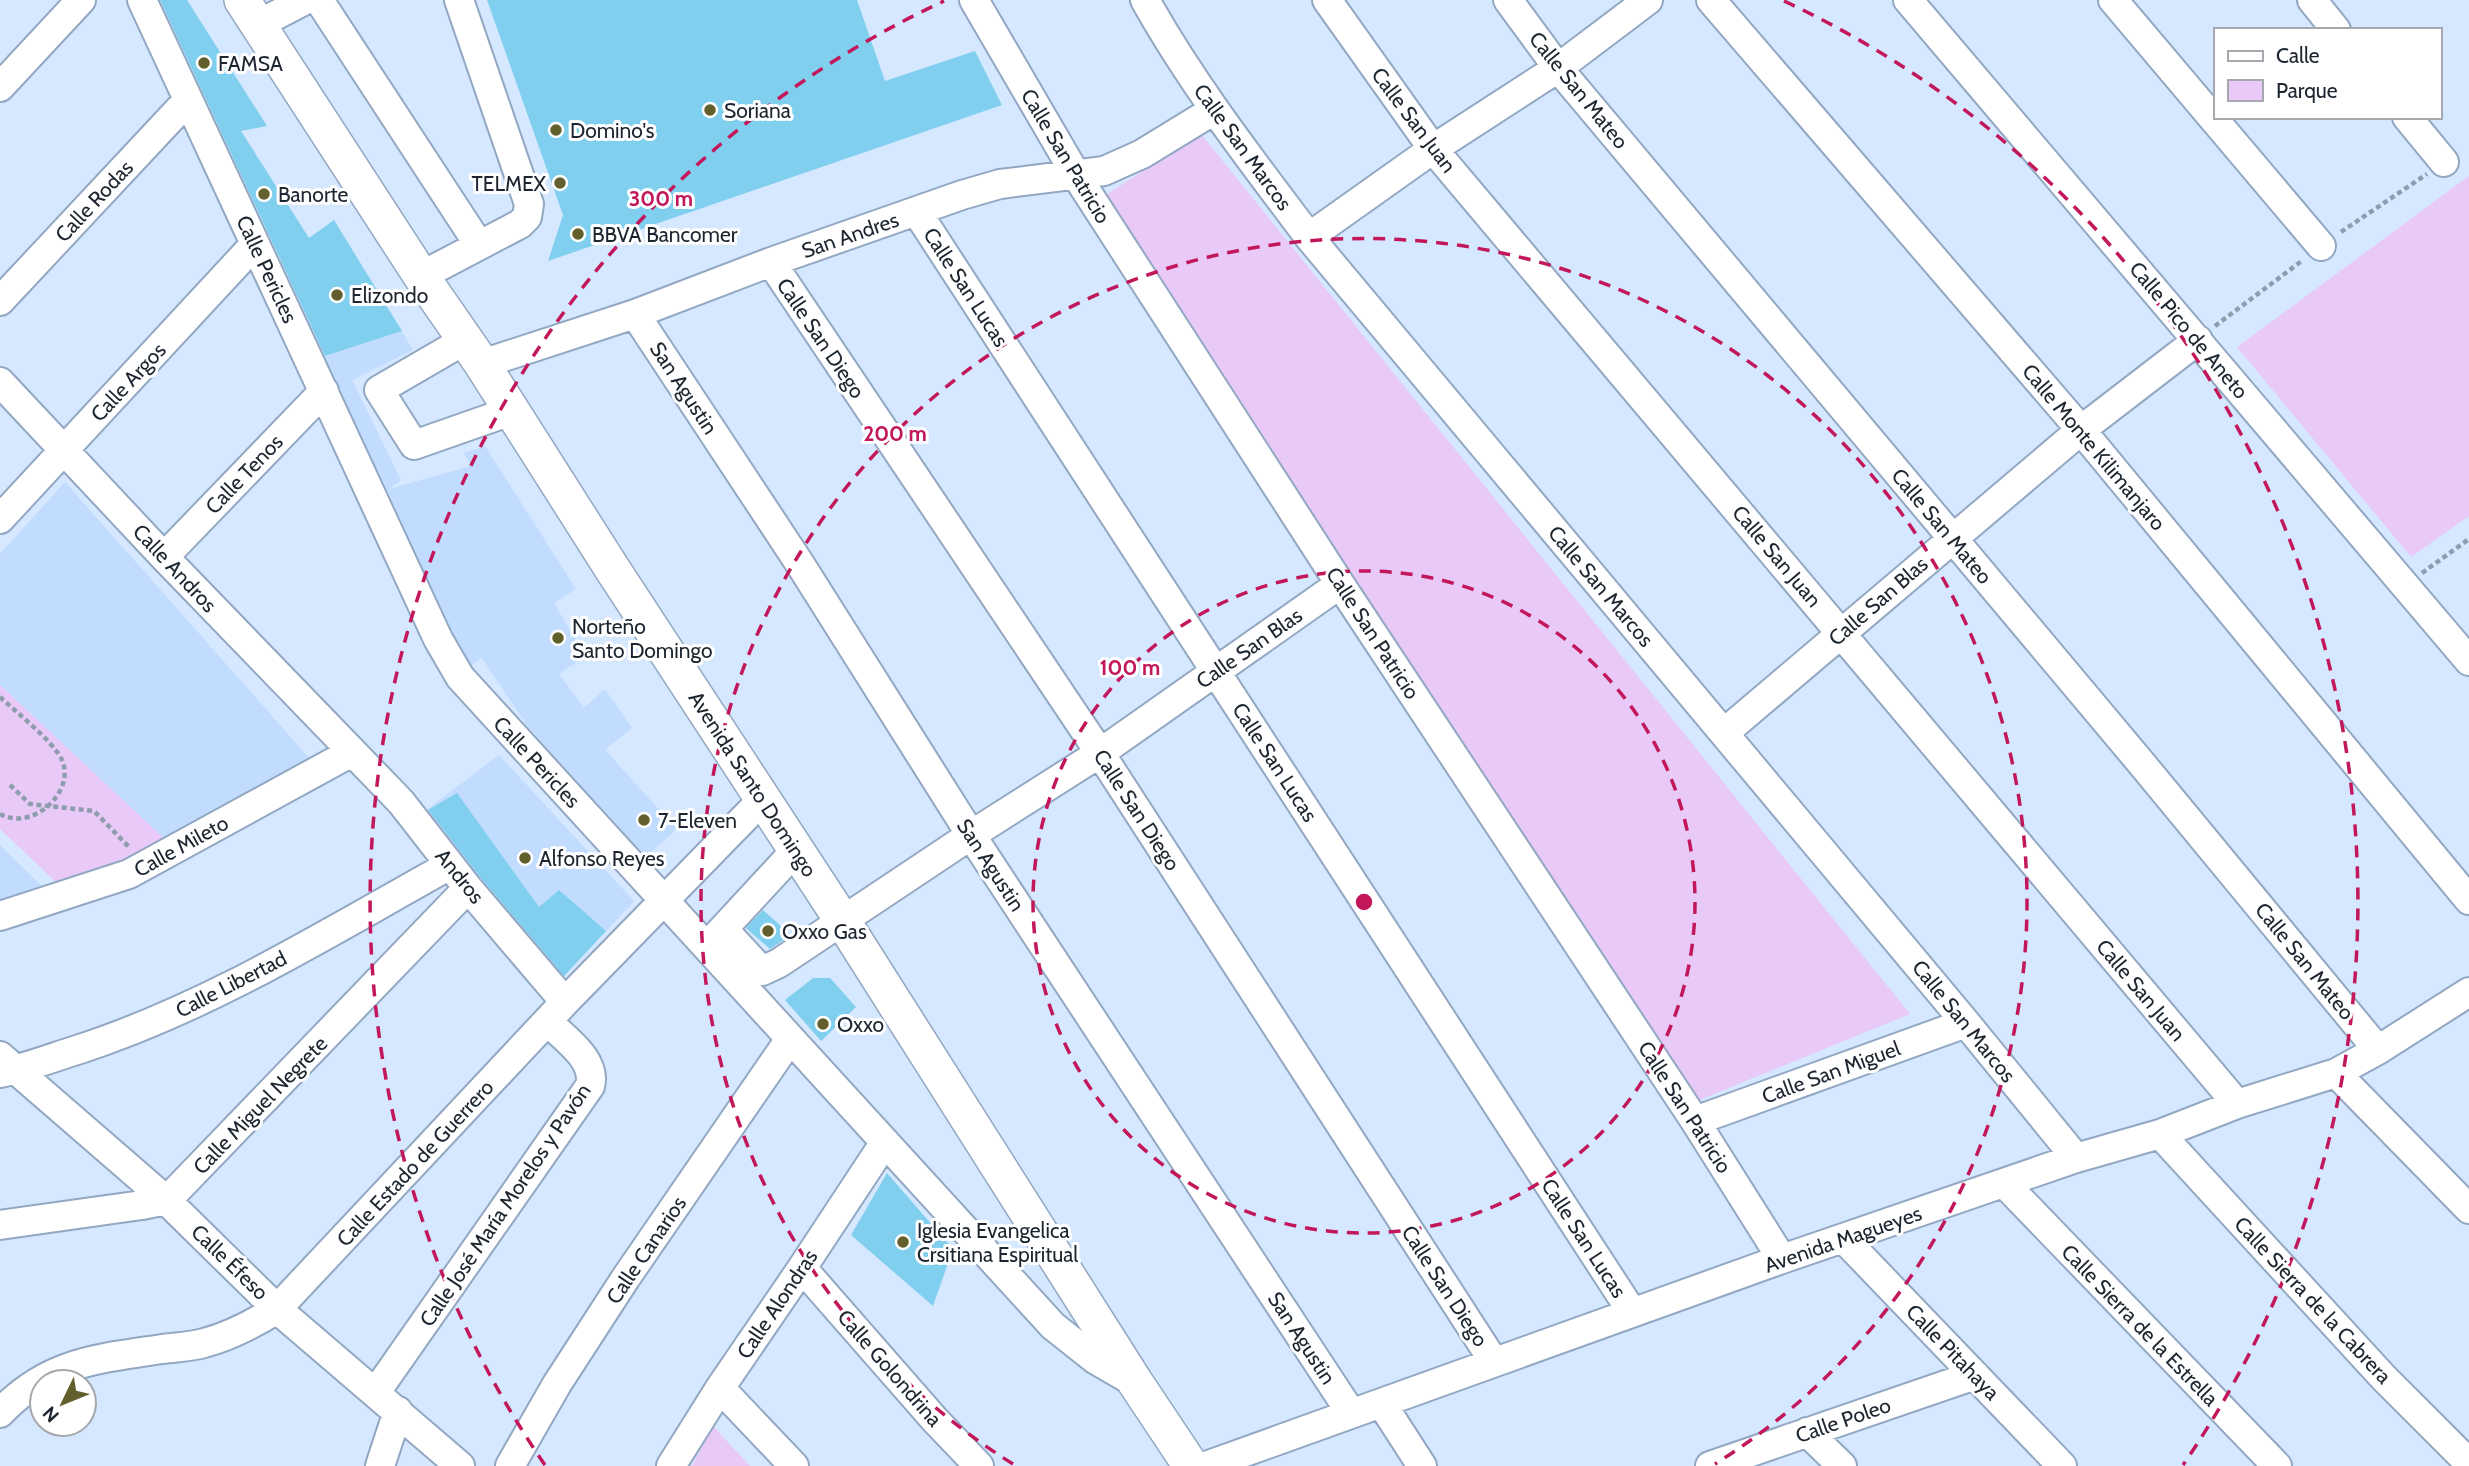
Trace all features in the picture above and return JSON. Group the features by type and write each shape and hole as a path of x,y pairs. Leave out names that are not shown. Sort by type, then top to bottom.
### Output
{"main road":[{"name":"Avenida Santo Domingo","path":"251,12 842,920 1191,1466"}],"street":[{"path":"0,87 81,0"},
{"name":"Calle Pericles","path":"142,0 438,639 460,677 492,715 667,900 715,938 750,976 790,1039 1054,1326 1096,1360 1135,1382"},
{"path":"251,12 305,0"},
{"path":"319,0 479,245"},
{"path":"421,276 520,224 527,217 529,204 458,0"},
{"name":"Calle San Patricio","path":"974,0 1076,175 1340,584 1695,1121 1782,1259"},
{"name":"Calle San Marcos","path":"1145,0 1169,43 1214,110 1309,237 2076,1158"},
{"name":"Calle San Juan","path":"1327,0 1433,149 2237,1104"},
{"name":"Calle San Mateo","path":"1508,0 1558,68 2378,1050"},
{"path":"1309,237 1433,149 1558,68 1648,0"},
{"name":"Calle Monte Kilimanjaro","path":"1712,0 2081,430 2469,900"},
{"name":"Calle Pico de Aneto","path":"1908,0 2469,661"},
{"path":"2113,0 2321,246"},
{"path":"2312,0 2334,28"},
{"name":"Calle Rodas","path":"0,301 188,100"},
{"name":"San Andres","path":"511,411 414,444 379,390 473,352 635,314 771,262 962,195 1000,184 1104,171 1142,154 1214,110"},
{"path":"2409,119 2444,162"},
{"name":"Calle San Lucas","path":"917,212 1632,1312"},
{"name":"Calle Argos","path":"0,519 255,244"},
{"name":"Calle San Diego","path":"771,262 1100,753 1494,1362"},
{"name":"San Agustin","path":"635,314 800,564 971,835 1351,1413"},
{"name":"Calle San Blas","path":"1724,733 2081,430 2197,340"},
{"name":"Calle Andros","path":"0,382 352,752"},
{"name":"Calle Tenos","path":"164,556 324,391"},
{"name":"Calle San Blas","path":"750,976 779,963 1100,753 1340,584"},
{"name":"Andros","path":"352,752 401,802 468,888 557,1012"},
{"name":"Calle Mileto","path":"0,916 104,884 146,865 352,752"},
{"name":"Calle Estado de Guerrero","path":"0,1413 29,1385 66,1368 88,1361 204,1344 240,1331 278,1309 557,1012 763,799"},
{"path":"715,938 796,849"},
{"name":"Calle Libertad","path":"5,1066 118,1037 181,1010 248,978 450,865"},
{"name":"Calle Miguel Negrete","path":"166,1199 468,888"},
{"name":"Avenida Magueyes","path":"1206,1466 1782,1259 2076,1158 2160,1135 2237,1104 2336,1073 2466,1001"},
{"name":"Calle José María Morelos y Pavón","path":"376,1392 590,1086 593,1076 557,1012"},
{"name":"Calle San Miguel","path":"1695,1121 1966,1023"},
{"name":"Calle Canarios","path":"510,1466 557,1384 790,1039"},
{"name":"Calle Éfeso","path":"5,1066 166,1199 278,1309 460,1466"},
{"path":"2336,1073 2469,1209"},
{"name":"Calle Sierra de la Cabrera","path":"2160,1135 2384,1378 2469,1463"},
{"name":"Calle Alondras","path":"671,1466 720,1388 885,1142"},
{"name":"Calle Sierra de la Estrella","path":"2004,1183 2277,1466"},
{"path":"0,1225 142,1205 166,1199"},
{"name":"Calle Pitahaya","path":"1844,1239 2062,1466"},
{"name":"Calle Golondrina","path":"802,1268 935,1420 979,1466"},
{"name":"Calle Poleo","path":"1710,1466 1975,1375"},
{"path":"720,1388 794,1466"},
{"path":"1382,1404 1422,1466"},
{"path":"380,1466 398,1411"},
{"path":"1807,1432 1842,1466"}],"path":[{"path":"2405,586 2469,540"},
{"path":"0,697 61,758 64,780 47,807 31,818 15,820 0,814"},
{"path":"10,785 30,804 94,811 146,865"}],"shaded area":[{"path":"402,331 413,350 352,380 401,480 389,489 471,466 464,453 485,446 576,589 554,603 585,656 559,674 584,708 605,689 632,728 605,750 677,829 643,859 528,727 482,658 465,670 387,490 321,358"},
{"path":"65,482 311,760 169,843 0,685 0,554"},
{"name":"Alfonso Reyes","path":"499,755 634,901 558,983 420,815"},
{"path":"0,845 46,890 0,903"}],"green space":[{"path":"1201,134 1910,1014 1692,1103 1101,198"},
{"path":"2469,176 2469,516 2411,557 2237,347"},
{"path":"0,685 169,843 58,884 0,829"},
{"path":"713,1426 750,1466 692,1466"}],"building":[{"path":"160,0 187,0 267,126 241,131 309,238 334,220 402,331 325,356"},
{"name":"Soriana","path":"487,0 857,0 885,81 975,51 1002,105 548,261 563,215"},
{"path":"457,793 539,907 559,890 606,931 564,976 428,810"},
{"name":"Oxxo Gas","path":"763,910 791,935 770,949 746,928"},
{"name":"Oxxo","path":"813,978 830,978 856,1007 821,1041 785,1000"},
{"name":"Iglesia Evangelica Crsitiana Espiritual","path":"887,1173 953,1249 933,1306 851,1235"}],"place":[{"name":"FAMSA","path":"204,63"},
{"name":"Soriana","path":"710,110"},
{"name":"Domino's","path":"556,130"},
{"name":"TELMEX","path":"560,183"},
{"name":"Banorte","path":"264,194"},
{"name":"BBVA Bancomer","path":"578,234"},
{"name":"Elizondo","path":"337,295"},
{"name":"Norteño Santo Domingo","path":"558,638"},
{"name":"7-Eleven","path":"644,820"},
{"name":"Alfonso Reyes","path":"525,858"},
{"name":"Oxxo Gas","path":"768,931"},
{"name":"Oxxo","path":"823,1024"},
{"name":"Iglesia Evangelica Crsitiana Espiritual","path":"903,1242"}]}
